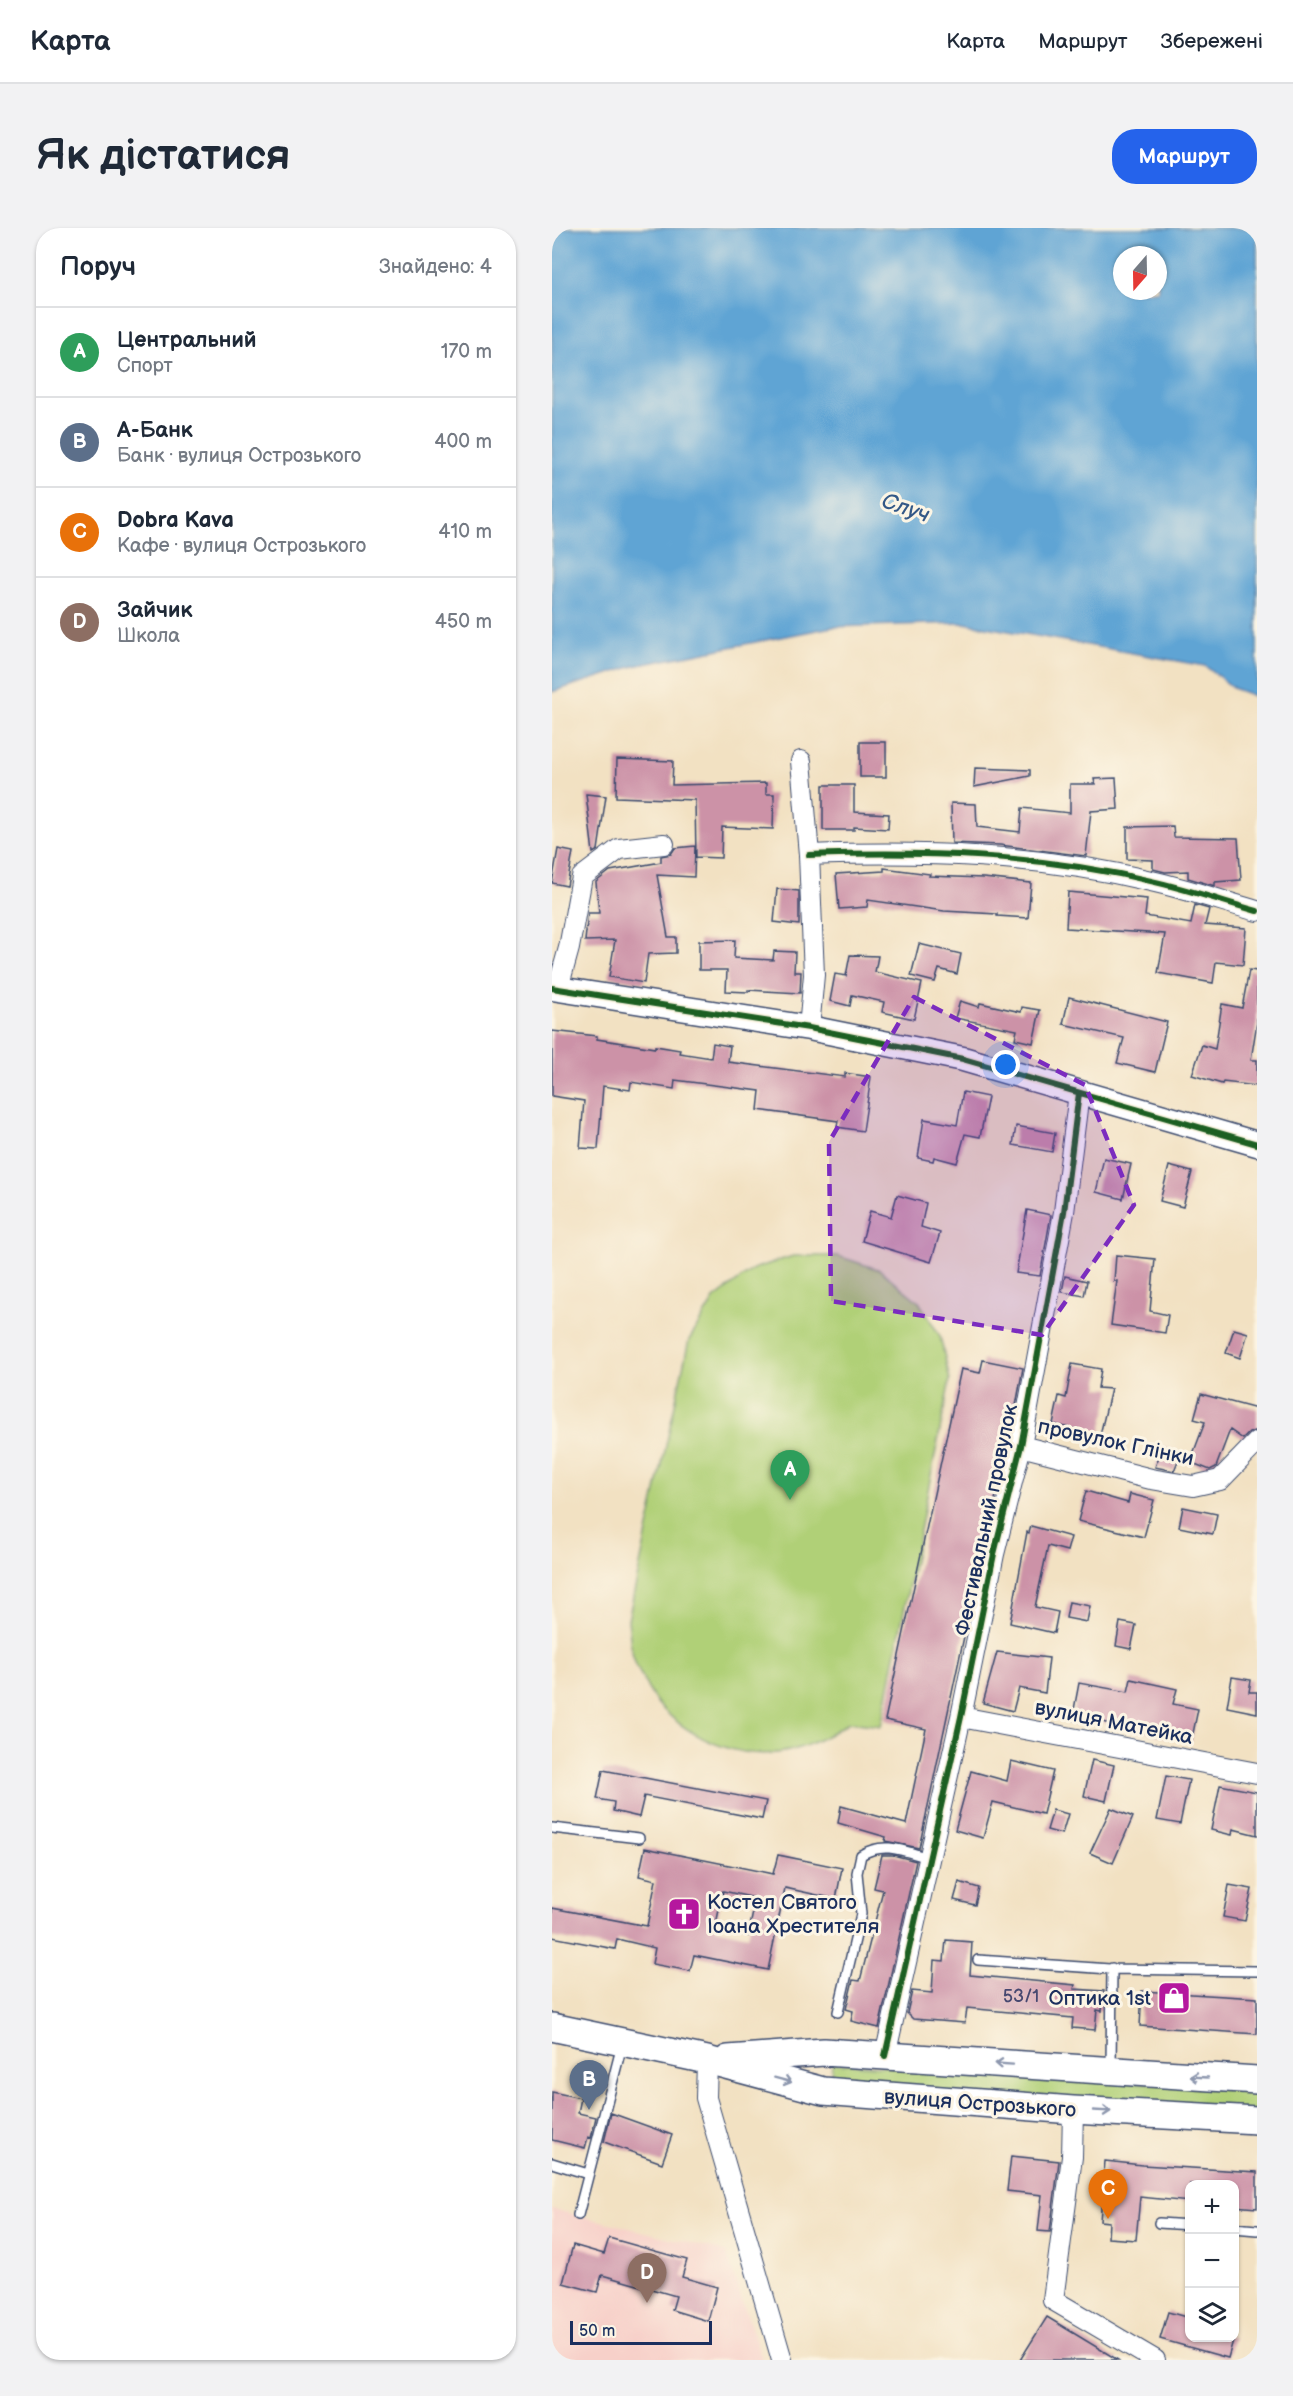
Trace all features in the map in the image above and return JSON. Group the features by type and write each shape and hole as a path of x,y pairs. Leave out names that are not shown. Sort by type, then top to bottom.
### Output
{"main road":[{"name":"вулиця Острозького","path":"552,2027 706,2060 823,2091 1073,2110 1257,2120"},
{"name":"вулиця Острозького","path":"706,2060 824,2052 1257,2080"},
{"path":"823,2091 816,2083 814,2072 816,2061 824,2052"}],"street":[{"path":"801,761 809,855 814,975 809,1028"},
{"path":"664,844 618,849 582,877 570,948 555,988 809,1028 963,1059 1257,1144"},
{"path":"809,855 873,852 992,856 1066,865 1152,881 1257,911"},
{"name":"Фестивальний провулок","path":"885,2056 961,1717 994,1554 1021,1446 1064,1212 1079,1093"},
{"name":"провулок Глінки","path":"1021,1446 1151,1479 1193,1486 1220,1480 1257,1442"},
{"name":"вулиця Матейка","path":"961,1717 1257,1773"},
{"path":"706,2060 705,2098 782,2360"},
{"path":"1073,2110 1072,2157 1053,2300 1155,2360"}],"lane":[{"path":"552,1828 639,1838"},
{"path":"838,2012 861,1914 857,1874 861,1855 873,1848 884,1846 928,1858"},
{"path":"978,1960 1112,1968 1257,1971"},
{"path":"1110,2072 1112,1968"},
{"path":"578,2215 622,2043"},
{"path":"552,2163 588,2174"},
{"path":"1158,2223 1185,2225"},
{"path":"1239,2228 1257,2230"}],"highlighted area":[{"path":"914,997 1085,1085 1134,1205 1042,1335 831,1301 829,1142"}],"shaded area":[{"path":"552,2209 726,2252 762,2360 552,2360"}],"green space":[{"path":"793,1256 838,1256 880,1270 919,1302 940,1336 950,1380 881,1726 849,1722 803,1747 777,1753 759,1754 740,1751 704,1739 672,1718 659,1705 646,1686 634,1660 628,1620 689,1340 714,1299 753,1269"},
{"path":"832,2063 1257,2090 1257,2112 830,2087"}],"water":[{"name":"Случ","path":"552,228 1257,228 1257,697 1235,689 1205,666 964,623 832,627 634,666 552,692"}],"building":[{"path":"860,742 886,742 886,777 860,777"},
{"path":"617,759 673,761 672,785 766,783 766,794 774,794 773,829 722,827 721,858 696,857 695,800 616,797"},
{"path":"975,768 1030,770 1030,776 974,787"},
{"path":"1116,778 1118,809 1091,811 1086,856 1000,845 952,843 951,803 976,804 977,827 1020,832 1022,808 1070,813 1070,784 1095,784 1094,779"},
{"path":"823,785 854,785 854,812 889,814 888,829 854,827 854,830 823,830"},
{"path":"586,794 606,796 598,850 593,853"},
{"path":"1173,826 1174,837 1238,838 1241,880 1215,882 1215,886 1188,878 1188,871 1165,872 1153,869 1153,860 1127,859 1127,827"},
{"path":"695,846 694,877 657,875 668,937 676,937 676,953 648,954 644,983 609,977 615,940 585,941 588,913 599,913 596,882 610,871 661,862 661,856 671,854 675,848"},
{"path":"558,849 573,852 567,886 552,883"},
{"path":"884,868 930,874 929,876 1031,883 1028,918 944,911 868,900 867,907 839,909 836,874 884,871"},
{"path":"777,889 799,891 799,925 774,922"},
{"path":"1068,892 1147,899 1145,916 1191,924 1195,905 1209,909 1205,925 1246,928 1243,965 1216,962 1213,983 1158,973 1165,934 1066,928"},
{"path":"735,940 734,958 773,960 774,951 795,952 794,972 801,972 800,993 726,991 727,970 699,970 699,941"},
{"path":"919,944 961,954 957,974 939,969 935,982 911,976"},
{"path":"850,955 878,956 875,972 922,983 914,1019 882,1012 884,1002 852,995 850,1006 830,1001 835,974 846,976"},
{"path":"1249,970 1257,971 1257,1022 1251,1060 1257,1060 1257,1086 1223,1082 1222,1084 1192,1075 1202,1045 1215,1049 1222,1004 1242,1008"},
{"path":"1069,997 1167,1022 1155,1072 1117,1063 1124,1038 1063,1024"},
{"path":"960,1001 979,1007 980,1003 1021,1012 1022,1007 1040,1010 1033,1043 1015,1039 1017,1030 955,1018"},
{"path":"552,1031 680,1050 679,1053 711,1058 713,1043 730,1046 728,1062 845,1077 845,1073 871,1077 863,1131 837,1127 838,1121 758,1110 760,1091 675,1080 674,1089 631,1082 630,1090 603,1086 598,1149 580,1148 584,1101 552,1096"},
{"path":"963,1092 988,1097 980,1137 965,1134 957,1163 934,1157 933,1161 918,1158 924,1119 957,1125"},
{"path":"1016,1126 1055,1133 1052,1152 1013,1145"},
{"path":"1104,1158 1131,1164 1123,1199 1096,1192"},
{"path":"1169,1166 1192,1172 1183,1207 1160,1201"},
{"path":"897,1195 926,1203 921,1227 940,1233 931,1262 862,1241 870,1211 891,1217"},
{"path":"1027,1210 1051,1215 1040,1276 1016,1273"},
{"path":"1116,1255 1155,1259 1150,1311 1168,1315 1165,1333 1111,1325 1117,1281 1114,1281"},
{"path":"1065,1276 1087,1281 1084,1296 1062,1292"},
{"path":"1234,1329 1248,1333 1240,1358 1226,1353"},
{"path":"983,1360 1023,1368 1009,1443 982,1552 919,1848 885,1841 886,1837 838,1823 841,1806 906,1824 926,1729 885,1720 961,1369 980,1373"},
{"path":"1072,1364 1101,1369 1098,1388 1111,1389 1100,1435 1053,1424 1059,1396 1066,1398"},
{"path":"1201,1394 1257,1409 1257,1430 1249,1433 1243,1439 1230,1430 1216,1467 1210,1470 1190,1462 1205,1422 1194,1419"},
{"path":"1163,1446 1181,1453 1174,1471 1155,1467"},
{"path":"1086,1491 1128,1503 1130,1494 1154,1500 1144,1537 1078,1521"},
{"path":"1183,1507 1217,1514 1213,1534 1179,1527"},
{"path":"1031,1526 1071,1537 1067,1551 1048,1546 1035,1607 1058,1612 1054,1633 1010,1623 1027,1532 1029,1533"},
{"path":"1069,1602 1090,1606 1087,1622 1066,1618"},
{"path":"1120,1622 1136,1625 1131,1649 1116,1646"},
{"path":"997,1652 1049,1658 1045,1693 1019,1688 1013,1711 983,1703"},
{"path":"1232,1677 1251,1680 1249,1692 1257,1692 1257,1713 1227,1707"},
{"path":"1131,1679 1177,1689 1173,1704 1198,1709 1191,1743 1098,1721 1097,1725 1072,1720 1079,1683 1128,1692"},
{"path":"1092,1760 1114,1765 1106,1801 1084,1796"},
{"path":"1011,1761 1053,1771 1043,1814 993,1802 983,1838 955,1830 971,1771 1007,1781"},
{"path":"603,1770 766,1801 762,1819 644,1796 639,1817 613,1811 614,1802 597,1799"},
{"path":"1166,1776 1189,1780 1180,1824 1157,1820"},
{"path":"1220,1785 1257,1792 1257,1835 1233,1829 1232,1835 1211,1830"},
{"path":"1111,1808 1133,1817 1113,1863 1090,1853"},
{"path":"1053,1810 1068,1814 1062,1834 1047,1830"},
{"name":"Костел Святого Іоана Хрестителя","path":"645,1848 773,1874 778,1855 842,1868 836,1899 785,1888 768,1970 694,1955 690,1971 652,1964 655,1948 617,1939 615,1949 552,1937 552,1908 647,1926 656,1880 639,1876","holes":["723,1891 756,1898 748,1936 715,1929"]},
{"path":"882,1855 893,1855 916,1861 879,2028 851,2021 853,2011 846,2009 853,1980 860,1981 883,1890 874,1888"},
{"path":"959,1882 979,1888 975,1905 954,1900"},
{"path":"1229,1885 1252,1889 1245,1921 1223,1917"},
{"path":"946,1940 972,1942 970,1975 1075,1985 1074,1989 1104,1991 1102,2011 1097,2010 1095,2030 1072,2028 1073,2018 967,2008 965,2023 913,2019 907,2013 912,1991 932,1993 934,1960 944,1961"},
{"path":"1142,1991 1257,1998 1257,2034 1140,2026"},
{"path":"552,2092 581,2098 578,2113 596,2117 591,2138 588,2137 585,2148 552,2140"},
{"path":"611,2113 672,2135 662,2163 604,2142"},
{"path":"1011,2156 1059,2161 1050,2232 1038,2231 1042,2195 1007,2191"},
{"path":"1105,2161 1257,2172 1257,2208 1239,2206 1239,2180 1185,2180 1185,2202 1140,2197 1136,2240 1108,2238 1109,2222 1100,2221"},
{"path":"609,2238 687,2260 682,2277 717,2287 708,2321 672,2310 676,2296 602,2275 597,2292 563,2283 573,2245 604,2254"},
{"path":"1168,2312 1185,2317 1185,2342 1233,2342 1228,2358 1160,2339"},
{"path":"1047,2317 1118,2360 1020,2360"}],"cycle path":[{"path":"809,855 938,854 1066,865 1164,884 1257,911"},
{"path":"552,988 809,1028 963,1059 1257,1144"},
{"path":"885,2056 961,1717 994,1554 1021,1446 1064,1212 1079,1093"}],"place":[{"name":"Центральний","path":"790,1500"},
{"name":"Костел Святого Іоана Хрестителя","path":"684,1914"},
{"name":"Оптика 1st","path":"1174,1998"},
{"name":"А-Банк","path":"589,2110"},
{"name":"Dobra Kava","path":"1108,2219"},
{"name":"Зайчик","path":"647,2303"}]}
